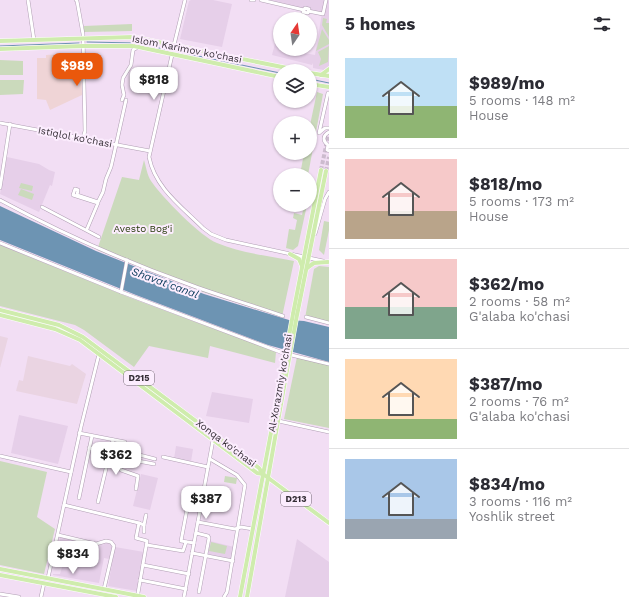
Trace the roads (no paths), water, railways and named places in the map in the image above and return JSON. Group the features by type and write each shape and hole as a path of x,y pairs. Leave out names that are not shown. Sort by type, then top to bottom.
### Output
{"main road":[{"name":"Islom Karimov ko'chasi","path":"0,41 133,37 273,65"},
{"path":"172,54 174,45"},
{"name":"Islom Karimov ko'chasi","path":"0,49 83,46 138,47 273,76"},
{"path":"321,75 329,69"},
{"path":"317,74 329,76"},
{"path":"317,85 329,88"},
{"name":"Al-Xorazmiy ko’chasi","path":"246,597 268,478 276,421 295,314 306,258 324,170 312,239 306,258"},
{"path":"290,254 299,259 304,268 314,263 328,262"},
{"name":"Xonqa ko'chasi","path":"0,310 6,314 64,332 80,340 259,468 264,474"},
{"name":"Xonqa ko'chasi","path":"0,315 6,314 59,325 83,337 213,440 257,473 264,474"},
{"name":"Al-Xorazmiy ko’chasi","path":"240,597 276,421"},
{"name":"D213","path":"264,474 329,523"},
{"path":"0,569 144,597"},
{"path":"0,574 116,597"}],"street":[{"path":"28,0 34,40"},
{"path":"76,0 83,38 85,131 83,138"},
{"path":"174,45 184,0"},
{"path":"261,0 304,10 304,8 309,9 308,11 323,14 326,0"},
{"path":"87,229 98,203 73,195 75,189 78,190 77,195 98,202 103,192 106,179 112,167 124,100 122,85 123,78 131,65 133,50 138,47"},
{"path":"172,54 149,157 150,164 158,182 205,230 226,240 328,262"},
{"path":"329,93 319,133 325,128 329,128"},
{"name":"Istiqlol ko'chasi","path":"0,123 150,151"},
{"path":"0,188 2,159 10,124"},
{"path":"329,132 325,134 324,139 325,143 328,145 327,150 329,151"},
{"path":"312,239 318,227 325,199 329,192"},
{"path":"0,200 95,247 188,284 283,316"},
{"path":"42,207 99,236"},
{"path":"0,243 121,292 283,353 329,364"},
{"path":"121,292 127,260"},
{"path":"306,317 329,323"},
{"path":"48,578 79,434 99,354"},
{"path":"276,421 329,432"},
{"path":"79,434 125,442"},
{"path":"79,498 92,436"},
{"path":"98,502 113,440"},
{"path":"184,597 213,440"},
{"path":"89,448 110,452"},
{"path":"124,451 155,459"},
{"path":"0,456 71,472"},
{"path":"163,457 208,467"},
{"path":"136,489 138,476 121,470 120,467 122,458 154,464"},
{"path":"210,459 237,475 245,486 233,561 227,592 224,597"},
{"path":"188,504 181,541 194,543"},
{"path":"64,505 144,525"},
{"path":"144,532 146,515"},
{"path":"198,522 235,529 239,527 253,529"},
{"path":"136,595 148,541 136,538 139,524"},
{"path":"196,533 208,536 209,538 199,592"},
{"path":"58,535 96,544 106,541 111,542 114,546 104,589"},
{"path":"147,544 184,551 186,542"},
{"path":"192,553 233,561"},
{"path":"143,565 188,574"},
{"path":"140,580 186,589"},
{"path":"41,597 44,583"},
{"path":"0,594 19,597"}],"water":[{"name":"Shavat canal","path":"0,206 96,251 204,294 289,320 304,321 329,327 329,362 268,345 136,295 0,240"}],"waterway":[{"path":"87,42 136,43 168,50"},
{"path":"0,46 79,43"},
{"path":"179,52 273,72"},
{"path":"317,80 329,83"}],"tunnel":[{"path":"321,170 329,132"},
{"path":"326,171 329,157"}],"park label":[{"name":"Avesto Bog'i","path":"143,228"}]}
